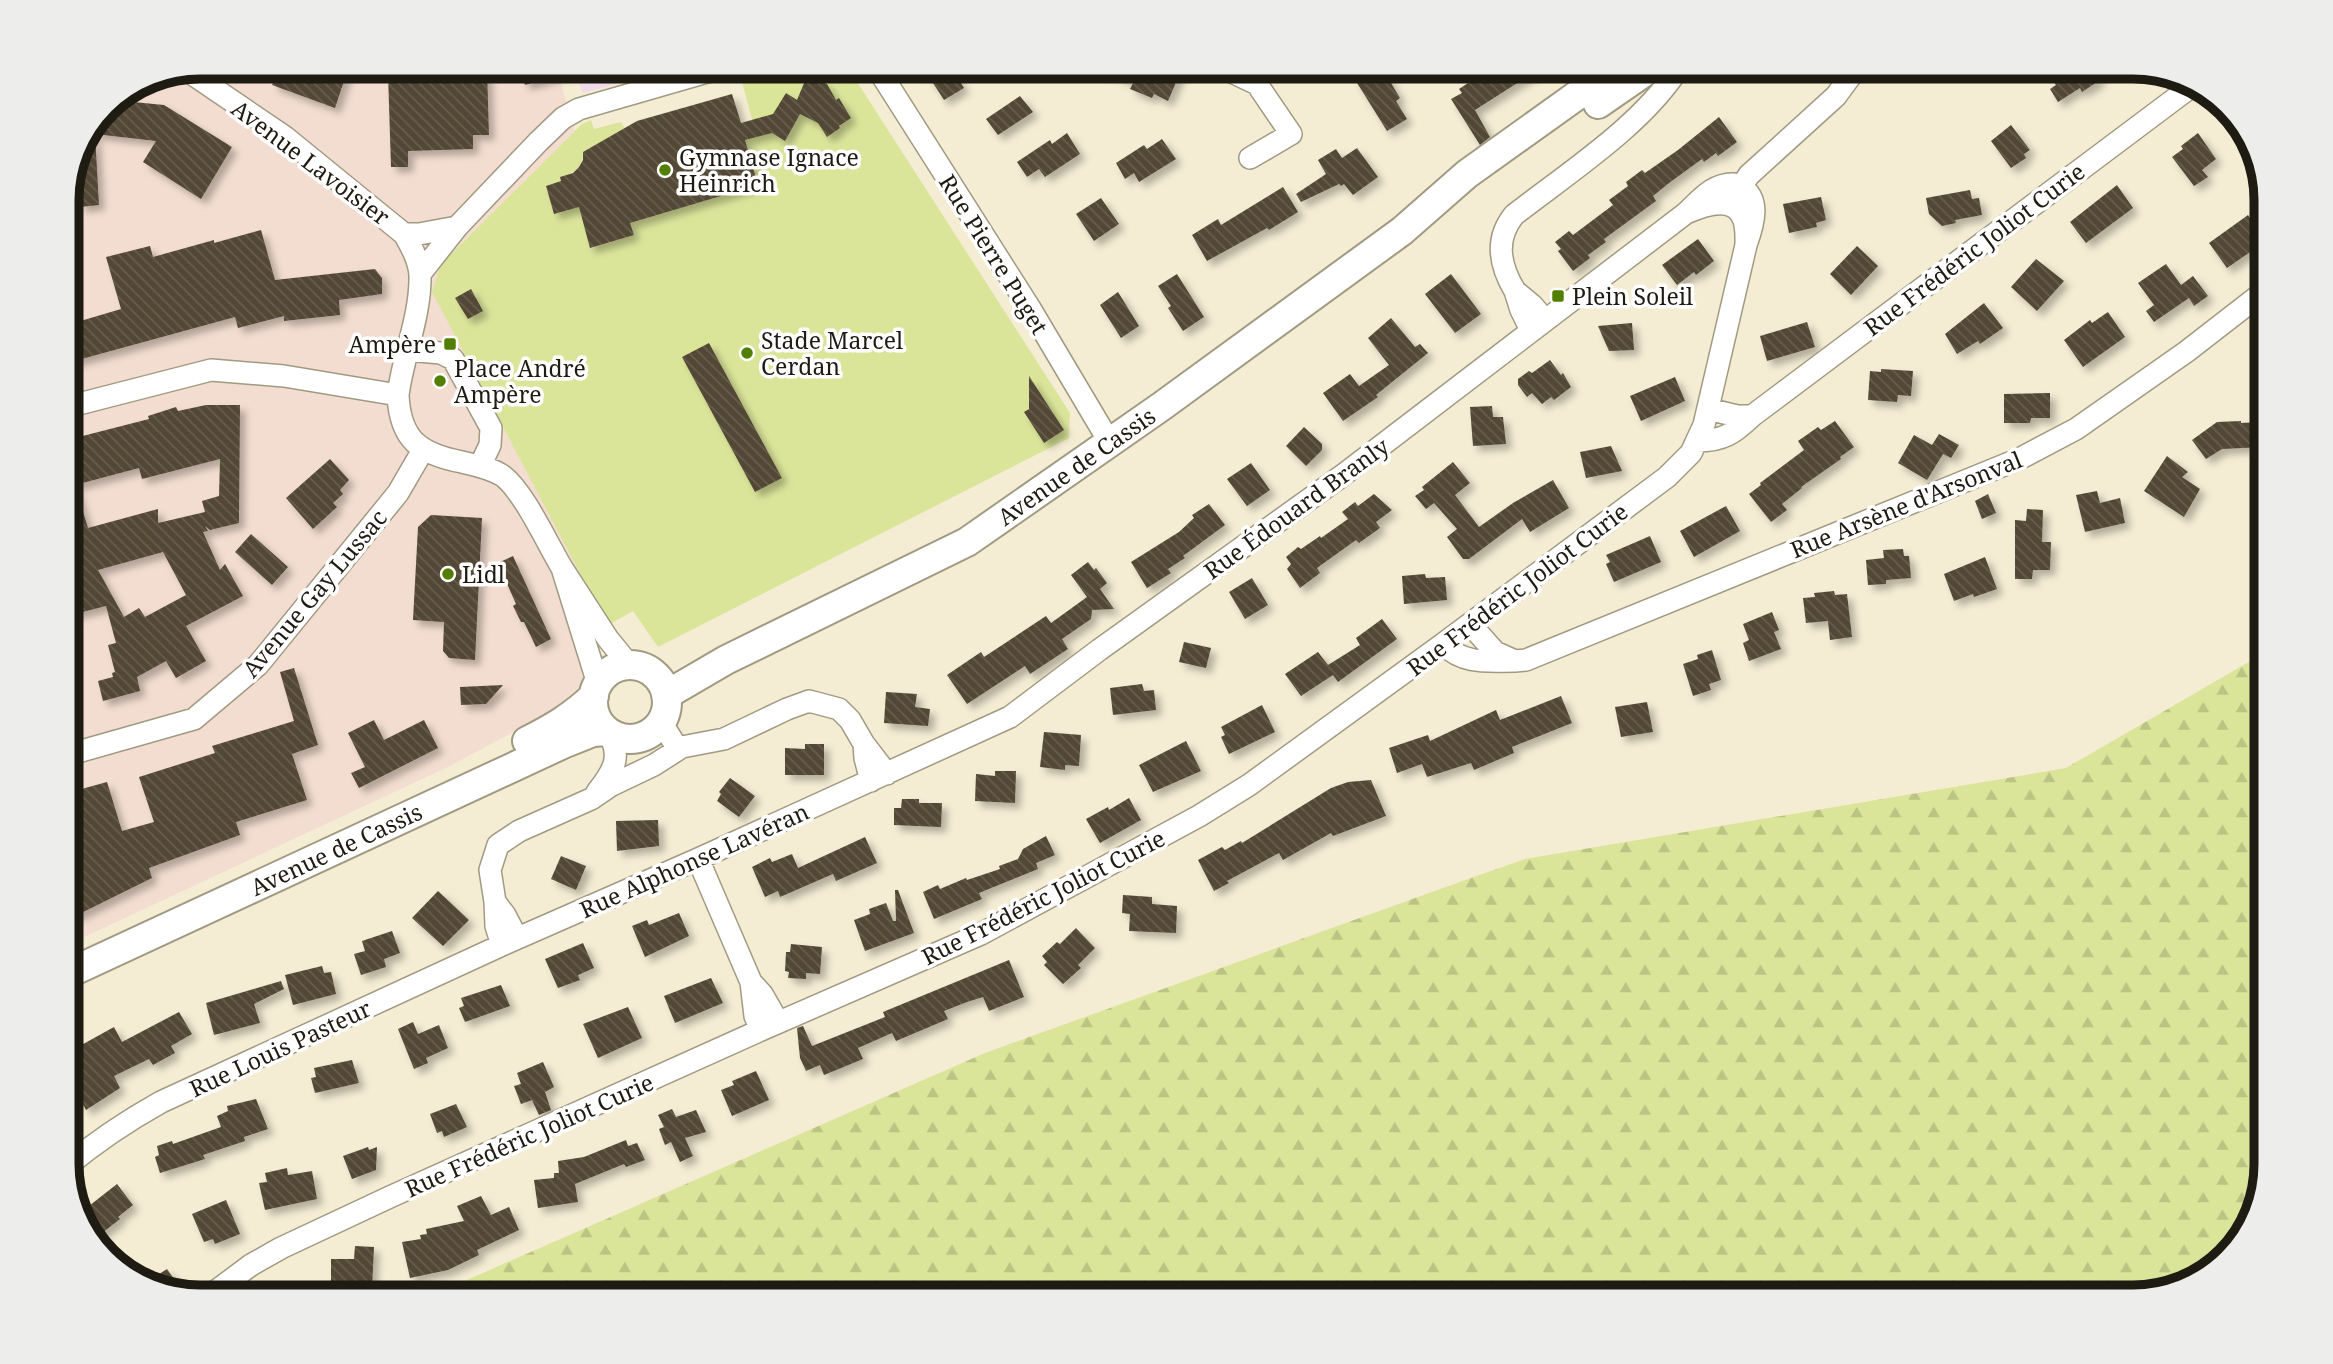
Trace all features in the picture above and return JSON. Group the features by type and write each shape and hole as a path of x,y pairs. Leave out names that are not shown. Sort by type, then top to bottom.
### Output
{"main road":[{"name":"Avenue de Cassis","path":"79,968 563,744 593,733 612,741 640,738 649,734 665,708 726,660 967,542 1110,443 1402,231 1467,174 1600,79"},
{"name":"Avenue de Cassis","path":"1402,231 1479,189 1634,79"},
{"name":"Avenue de Cassis","path":"79,950 557,727 575,714 606,674 617,668 726,660"},
{"path":"637,667 655,675 662,684 665,708"},
{"path":"596,690 595,714 612,741"}],"street":[{"name":"Avenue Lavoisier","path":"200,79 285,137 404,234"},
{"path":"420,274 457,227 563,118 579,108 682,79"},
{"name":"Rue Pierre Puget","path":"884,79 1031,310 1110,443"},
{"path":"1246,79 1257,84 1291,134 1250,158"},
{"path":"1652,79 1653,100"},
{"path":"1538,325 1532,304 1516,291 1505,275 1500,256 1502,236 1507,223 1632,123 1670,79"},
{"path":"1735,196 1749,175 1836,96 1848,79"},
{"name":"Rue Frédéric Joliot Curie","path":"1698,440 1721,439 1735,433 1752,416 2186,91"},
{"name":"Rue Édouard Branly","path":"879,777 1010,717 1343,475 1721,185 1734,184 1735,196"},
{"name":"Rue Frédéric Joliot Curie","path":"224,1285 251,1265 281,1248 770,1026 981,934 1199,816 1249,785 1443,645 1667,477 1691,453 1708,409 1753,225 1755,211 1751,196 1735,196"},
{"path":"404,234 457,227"},
{"path":"404,234 414,250 420,274 398,395 399,415 404,429 423,450 443,458 480,466 502,476 516,490 603,632 637,667"},
{"name":"Rue Arsène d'Arsonval","path":"1443,645 1459,658 1467,660 1526,660 2019,459 2076,429 2186,352 2254,299"},
{"path":"407,349 441,354 453,359 491,428 490,445 480,466"},
{"path":"79,404 211,370 284,376 398,395"},
{"path":"1708,409 1737,416 1752,416"},
{"name":"Avenue Gay Lussac","path":"79,752 194,719 258,665 398,493 423,450"},
{"path":"562,568 596,690"},
{"path":"1470,624 1495,652 1516,661"},
{"path":"510,942 505,915 495,902 490,870 498,845 519,831 591,799 678,749 724,739 809,701 839,709 850,720 879,777"},
{"path":"665,708 666,730 678,749"},
{"path":"612,741 624,759 636,765 654,765"},
{"path":"591,799 616,761 612,741"},
{"name":"Rue Alphonse Lavéran","path":"510,942 879,777"},
{"path":"698,859 751,982 755,1017 770,1026"},
{"name":"Rue Louis Pasteur","path":"79,1157 118,1127 161,1102 510,942"}],"shaded area":[{"path":"199,79 560,79 575,131 441,264 605,621 572,640 581,665 579,687 554,710 450,766 79,939 79,192 88,153 99,132 114,114 132,99 153,88 176,81"},
{"path":"577,79 635,79 583,93"}],"green space":[{"name":"Stade Marcel Cerdan","path":"741,79 855,79 1070,413 1069,438 658,647 633,611 612,623 605,621 432,292 441,264 582,124 591,120 594,129 621,122 625,129 583,152 582,162 577,169 561,177 561,181 546,186 554,214 579,207 591,248 634,235 630,223 757,185 745,140 752,120"},
{"path":"2254,659 2253,1180 2245,1211 2219,1250 2194,1269 2165,1281 2134,1285 455,1285 985,1053 1525,859 2066,768"}],"building":[{"path":"274,79 345,79 335,108 272,85"},
{"path":"388,79 487,79 489,135 473,135 473,149 408,151 408,167 391,167"},
{"path":"523,79 545,79 525,85"},
{"name":"Gymnase Ignace Heinrich","path":"806,79 814,79 827,84 851,118 827,137 818,123 800,114 785,141 772,133 745,140 758,185 630,223 634,235 590,248 579,207 554,214 546,186 573,173 583,160 583,152 637,121 732,94 741,123 773,114 786,93 797,100"},
{"path":"930,79 958,79 964,88 944,100"},
{"path":"1124,79 1177,79 1168,101 1154,94 1152,98 1130,89 1133,83"},
{"path":"1355,79 1389,79 1400,98 1396,101 1407,119 1387,131"},
{"path":"1474,79 1524,79 1475,110 1490,137 1480,145 1451,99 1462,93 1459,89"},
{"path":"2052,79 2100,80 2082,92 2080,88 2058,102 2050,89 2056,85"},
{"path":"1020,96 1033,112 998,135 986,119"},
{"path":"129,102 164,105 232,147 201,199 143,162 156,141 98,134 114,114"},
{"path":"1719,117 1737,142 1718,156 1716,153 1704,162 1702,159 1669,183 1653,196 1656,201 1604,239 1606,242 1588,255 1590,258 1573,271 1558,251 1561,249 1555,242 1569,231 1573,235 1613,205 1609,200 1628,186 1626,182 1642,170 1645,173 1678,150"},
{"path":"2011,125 2030,150 2024,154 2026,158 2011,168 1991,141"},
{"path":"1067,133 1080,154 1045,177 1039,169 1027,177 1017,162 1050,140 1052,144"},
{"path":"2198,133 2216,159 2202,170 2208,177 2194,186 2172,157"},
{"path":"95,139 99,205 80,207 81,176"},
{"path":"1162,139 1176,159 1139,182 1134,173 1125,179 1116,163 1144,145 1147,149"},
{"path":"1357,148 1378,177 1353,195 1344,184 1339,184 1301,202 1296,194 1326,174 1318,160 1336,149 1342,158"},
{"path":"2117,185 2133,208 2086,243 2070,222"},
{"path":"1283,187 1298,212 1207,261 1192,235 1218,219 1221,225"},
{"path":"1970,190 1972,199 1979,198 1982,215 1955,220 1956,223 1942,226 1929,214 1926,198"},
{"path":"1821,197 1826,220 1816,223 1817,227 1789,233 1783,204"},
{"path":"1101,198 1119,224 1094,241 1076,214"},
{"path":"2248,215 2254,224 2254,249 2227,268 2209,243"},
{"path":"261,230 275,280 375,269 382,278 382,294 339,300 340,315 284,321 284,316 238,328 235,317 79,360 79,321 121,309 106,257 150,246 153,257 214,240 214,243"},
{"path":"1698,239 1714,261 1677,285 1662,265"},
{"path":"1857,246 1878,266 1851,295 1830,274"},
{"path":"2036,259 2064,281 2037,311 2011,287"},
{"path":"2166,264 2181,285 2193,276 2208,296 2194,306 2189,298 2154,322 2146,311 2154,305 2138,283"},
{"path":"1177,274 1204,317 1183,331 1158,286"},
{"path":"1451,274 1481,314 1455,333 1425,294"},
{"path":"471,289 483,311 468,319 455,298"},
{"path":"1118,292 1139,326 1121,338 1100,305"},
{"path":"1984,303 2003,328 1980,344 1978,341 1957,354 1945,334"},
{"path":"2108,312 2125,337 2083,367 2064,340 2090,320 2092,323"},
{"path":"1391,318 1415,347 1420,344 1428,353 1376,395 1378,397 1343,421 1323,393 1350,374 1359,386 1389,365 1368,338"},
{"path":"1807,322 1815,347 1767,361 1760,336"},
{"path":"1632,323 1634,350 1609,351 1598,326"},
{"path":"709,343 782,478 755,492 682,357"},
{"path":"1550,360 1561,375 1563,373 1571,387 1554,400 1551,397 1542,404 1532,393 1527,397 1518,385 1518,379"},
{"path":"1881,369 1913,371 1911,396 1898,395 1897,402 1868,400 1870,371 1881,372"},
{"path":"1029,376 1064,430 1044,443 1024,412 1029,409"},
{"path":"1675,377 1685,401 1641,421 1630,396"},
{"path":"2050,393 2050,418 2031,418 2030,423 2004,423 2004,394"},
{"path":"206,405 240,405 239,523 210,530 205,526 208,531 203,532 220,570 225,564 243,596 186,626 206,661 176,678 166,661 137,677 140,691 103,701 98,681 113,677 112,673 115,672 108,645 116,643 106,606 79,613 79,498 88,528 158,509 158,523 205,512 202,501 219,496 220,459 142,479 139,468 79,484 79,437 149,419 148,416 176,407 178,411","holes":["163,552 186,595 145,617 139,608 124,617 98,570"]},
{"path":"1492,406 1493,417 1503,417 1506,444 1473,446 1470,407"},
{"path":"1835,421 1854,447 1782,504 1787,510 1771,522 1749,494 1804,450 1798,441 1818,427 1821,430"},
{"path":"2217,422 2254,422 2254,447 2222,449 2206,459 2192,440"},
{"path":"1304,427 1322,444 1322,450 1306,466 1286,446"},
{"path":"1939,434 1959,445 1951,458 1943,454 1927,480 1898,463 1914,435 1932,445"},
{"path":"1611,446 1622,471 1586,478 1580,452"},
{"path":"2167,456 2188,472 2182,477 2200,489 2184,517 2144,491"},
{"path":"330,459 349,480 340,490 343,494 333,503 337,507 313,529 286,498"},
{"path":"1453,462 1470,483 1455,495 1479,527 1553,480 1569,508 1530,532 1522,519 1469,559 1463,559 1447,537 1457,529 1434,503 1426,509 1415,496"},
{"path":"1251,463 1270,490 1247,506 1227,479"},
{"path":"2097,491 2100,503 2120,498 2125,523 2085,532 2076,495"},
{"path":"1374,494 1392,510 1376,522 1380,528 1359,543 1356,540 1317,568 1320,573 1300,588 1287,569 1291,564 1286,557 1298,547 1301,549 1320,536 1321,538 1348,519 1342,512 1355,502 1358,506"},
{"path":"1988,494 1996,513 1982,519 1975,501"},
{"path":"1209,504 1225,525 1168,569 1171,573 1147,588 1131,562 1179,532 1194,518 1192,515"},
{"path":"1726,506 1740,531 1694,557 1680,531"},
{"path":"2027,509 2043,510 2042,542 2051,542 2050,570 2033,570 2032,579 2015,579 2015,520 2026,521"},
{"name":"Lidl","path":"431,515 482,518 475,660 449,658 443,651 444,622 413,620 418,527"},
{"path":"251,534 288,567 272,585 235,552"},
{"path":"1650,536 1661,562 1614,582 1606,564 1610,562 1606,555"},
{"path":"1903,549 1904,556 1909,556 1911,578 1868,585 1866,560 1884,558 1883,550"},
{"path":"513,556 551,639 536,647 513,606 516,604 498,563"},
{"path":"1985,557 1997,589 1954,601 1944,574"},
{"path":"1088,562 1107,583 1100,589 1114,609 1092,610 1091,619 1062,639 1068,649 1030,674 1025,666 967,704 947,675 981,652 984,657 1046,616 1051,623 1087,597 1071,575"},
{"path":"1425,574 1426,578 1445,577 1447,600 1404,604 1402,576"},
{"path":"1252,578 1268,605 1245,619 1229,592"},
{"path":"1834,591 1835,595 1847,594 1852,637 1830,640 1828,621 1806,623 1803,598 1815,597 1814,593"},
{"path":"1772,612 1779,630 1774,632 1781,649 1749,661 1743,643 1749,640 1743,624"},
{"path":"1382,619 1397,639 1338,682 1333,675 1301,696 1285,674 1318,652 1328,665 1360,645 1356,638"},
{"path":"1184,642 1211,648 1206,668 1179,662"},
{"path":"1712,650 1721,680 1709,684 1711,690 1693,696 1683,664"},
{"path":"294,668 318,745 292,754 307,800 236,822 240,835 149,868 152,878 79,914 79,790 107,782 122,831 154,822 139,777 215,753 212,746 294,721 280,672"},
{"path":"1142,684 1144,691 1154,690 1156,710 1113,715 1110,688"},
{"path":"503,685 486,704 461,705 460,687"},
{"path":"886,692 917,694 915,707 930,709 928,726 884,723"},
{"path":"1561,696 1572,723 1512,747 1514,753 1474,770 1471,763 1427,777 1422,764 1397,773 1389,748 1428,735 1430,741 1496,710 1500,720"},
{"path":"1647,702 1653,732 1621,737 1615,707"},
{"path":"1262,705 1275,732 1229,754 1221,737 1225,735 1221,727"},
{"path":"374,720 384,740 424,720 438,748 359,788 351,773 365,767 348,733"},
{"path":"1044,732 1081,735 1079,766 1065,765 1065,770 1040,767"},
{"path":"1186,741 1201,771 1153,792 1139,765"},
{"path":"805,744 824,744 824,775 785,775 785,748 805,749"},
{"path":"995,771 1016,771 1015,803 975,801 976,774 995,776"},
{"path":"730,778 755,796 739,817 717,801 721,794 719,792"},
{"path":"1371,780 1386,816 1333,836 1331,833 1283,860 1279,853 1214,891 1198,860 1222,847 1225,850 1241,841 1242,843 1331,788 1348,782"},
{"path":"1129,798 1141,820 1100,843 1086,819"},
{"path":"902,799 919,799 919,803 942,803 941,827 894,825 894,808 901,808"},
{"path":"658,820 659,846 617,851 616,821"},
{"path":"1046,836 1055,855 1036,863 1038,869 979,893 982,899 934,919 923,892 938,885 940,889 966,878 967,880 1000,869 999,866 1018,859 1023,849"},
{"path":"865,837 877,863 836,881 833,874 780,897 778,891 765,897 752,867 770,858 772,862 792,854 798,868"},
{"path":"561,856 586,866 576,890 551,879"},
{"path":"895,890 898,890 914,933 865,951 854,920 870,914 869,909 886,903 893,921 896,921"},
{"path":"438,891 469,920 443,946 412,918"},
{"path":"1123,895 1152,897 1152,904 1177,906 1176,933 1129,931 1130,914 1122,913"},
{"path":"679,913 689,936 645,957 632,926 647,920 649,925"},
{"path":"1076,928 1095,948 1078,965 1081,968 1063,984 1044,965 1047,962 1042,956 1057,942 1060,944"},
{"path":"392,931 400,953 384,959 386,967 361,975 354,954 365,951 362,941"},
{"path":"583,943 594,968 578,975 580,980 558,988 545,959"},
{"path":"791,944 822,947 820,974 806,973 806,979 788,978 789,972 785,971 786,952 790,952"},
{"path":"1009,960 1024,997 989,1011 983,997 967,1002 944,1011 948,1019 896,1041 892,1033 858,1048 863,1059 824,1075 820,1065 806,1071 800,1058 797,1028 803,1026 812,1046 885,1017 883,1012"},
{"path":"322,966 324,973 331,972 336,994 293,1005 285,975"},
{"path":"711,978 723,1003 675,1023 664,996"},
{"path":"281,981 284,989 254,1004 260,1023 214,1035 206,1003"},
{"path":"501,985 510,1006 465,1022 459,1008 464,1006 461,998"},
{"path":"628,1007 642,1038 598,1058 583,1024"},
{"path":"179,1012 192,1034 171,1046 175,1053 153,1065 149,1059 114,1076 120,1088 86,1110 79,1097 79,1046 114,1027 122,1042"},
{"path":"413,1022 418,1034 439,1025 448,1048 426,1058 428,1063 414,1069 398,1029"},
{"path":"352,1060 359,1083 315,1093 311,1078 316,1077 314,1068"},
{"path":"543,1062 554,1087 545,1092 551,1110 539,1115 532,1100 521,1104 514,1086 521,1084 517,1073"},
{"path":"756,1071 769,1100 732,1116 721,1090 734,1085 732,1081"},
{"path":"256,1099 268,1129 244,1137 245,1141 203,1155 205,1159 160,1173 155,1157 159,1155 157,1146 172,1141 173,1144 221,1127 217,1116 228,1111 227,1106"},
{"path":"456,1104 467,1127 444,1137 442,1131 437,1133 430,1114"},
{"path":"672,1109 676,1117 696,1110 706,1132 685,1138 693,1156 680,1162 671,1142 665,1145 659,1129 664,1127 658,1115"},
{"path":"626,1140 628,1146 637,1143 645,1160 626,1167 624,1164 575,1184 578,1202 538,1208 534,1180 554,1178 554,1173 559,1173 558,1161 584,1157"},
{"path":"368,1147 369,1150 377,1147 376,1170 352,1179 343,1156"},
{"path":"287,1168 288,1175 312,1171 317,1199 265,1210 259,1183 267,1182 265,1173"},
{"path":"117,1184 133,1205 101,1234 87,1208"},
{"path":"481,1196 491,1215 509,1207 519,1230 477,1250 479,1255 448,1270 410,1278 402,1242 421,1239 420,1235 427,1234 426,1229 464,1221 457,1206"},
{"path":"226,1200 240,1234 215,1244 213,1239 204,1242 192,1214"},
{"path":"355,1246 374,1247 372,1285 331,1285 331,1259 354,1259"},
{"path":"167,1269 177,1283 168,1281 155,1277"}],"place":[{"name":"Gymnase Ignace Heinrich","path":"665,170"},
{"name":"Plein Soleil","path":"1558,296"},
{"name":"Ampère","path":"450,344"},
{"name":"Stade Marcel Cerdan","path":"747,353"},
{"name":"Place André Ampère","path":"440,381"},
{"name":"Lidl","path":"448,574"}]}
